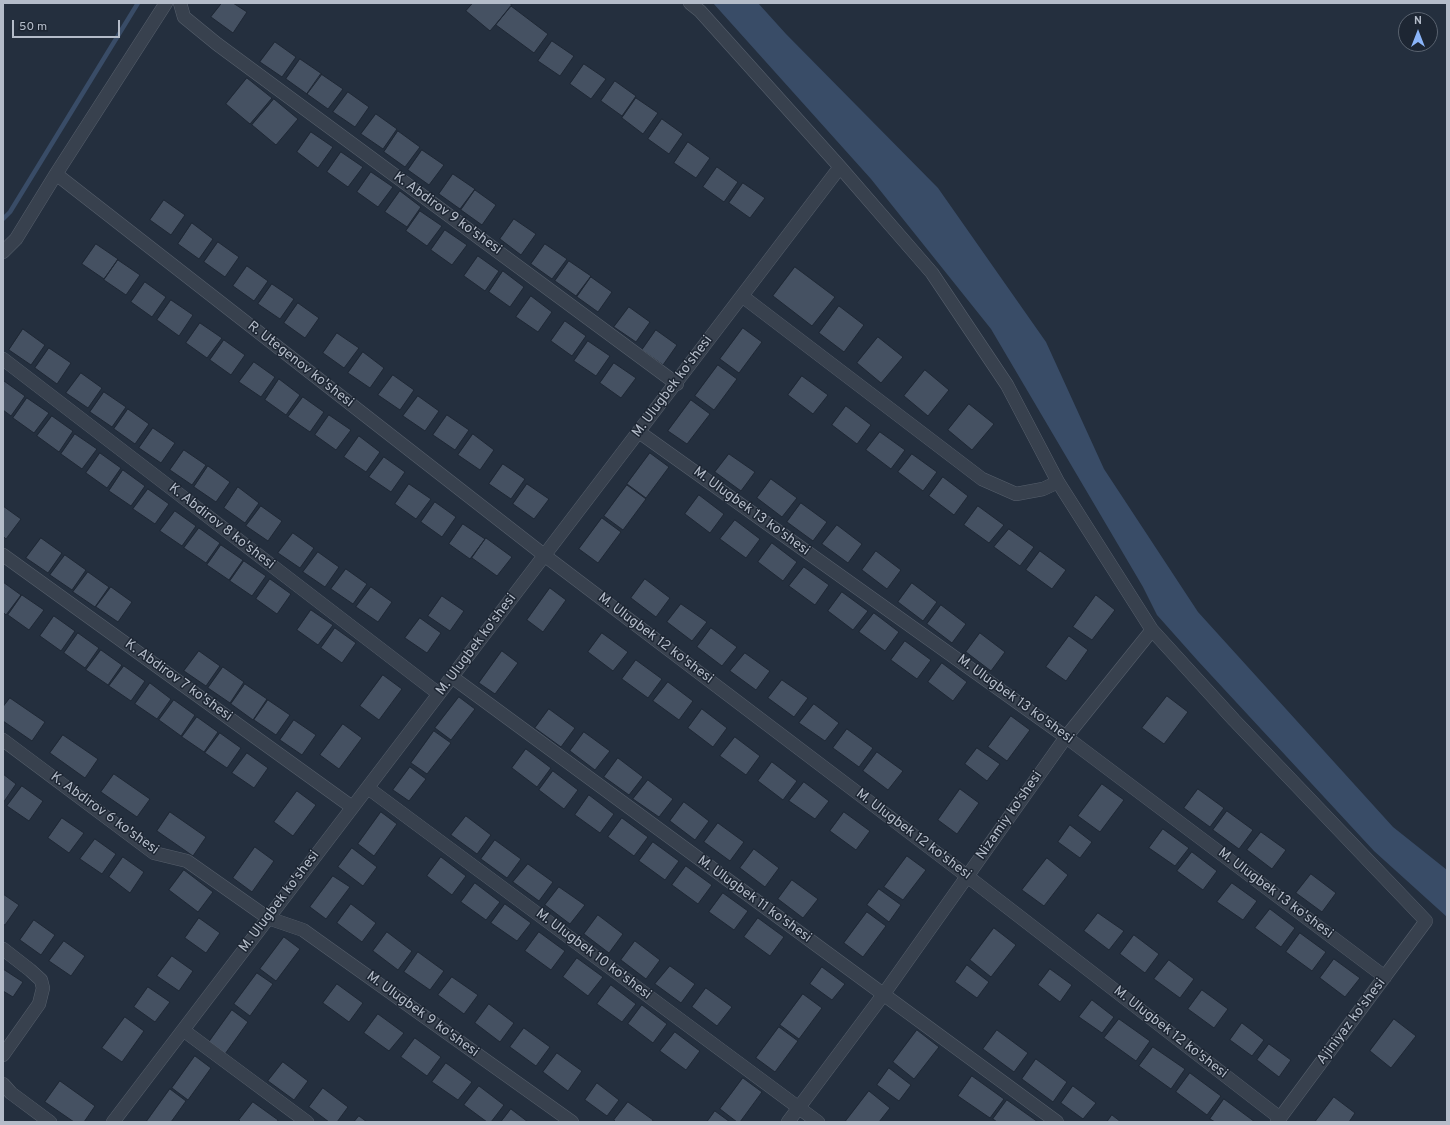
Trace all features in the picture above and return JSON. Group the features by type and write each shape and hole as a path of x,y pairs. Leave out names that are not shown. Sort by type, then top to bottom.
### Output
{"street":[{"path":"3,252 16,240 56,174 166,3"},
{"name":"K. Abdirov 9 ko'shesi","path":"180,3 184,17 217,44 677,384"},
{"path":"690,3 700,11 840,167 932,273 1008,385 1058,482 1152,630"},
{"name":"M. Ulugbek ko'shesi","path":"113,1122 544,555 677,384 840,167"},
{"name":"R. Utegenov ko'shesi","path":"56,174 544,555"},
{"path":"742,296 982,479 1016,494 1043,489 1058,482"},
{"name":"K. Abdirov 8 ko'shesi","path":"3,359 439,694"},
{"name":"M. Ulugbek 13 ko'shesi","path":"639,432 1066,737 1385,977"},
{"name":"K. Abdirov 7 ko'shesi","path":"3,555 352,807"},
{"name":"M. Ulugbek 12 ko'shesi","path":"544,555 967,876 1279,1120"},
{"name":"Nizamiy ko'shesi","path":"788,1122 883,995 1066,737 1152,630"},
{"name":"Ajiniyaz ko'shesi","path":"1152,630 1234,720 1426,921 1279,1120"},
{"name":"M. Ulugbek 11 ko'shesi","path":"452,677 1057,1122"},
{"name":"K. Abdirov 6 ko'shesi","path":"3,740 154,853 187,861 268,918"},
{"name":"M. Ulugbek 10 ko'shesi","path":"368,788 818,1122"},
{"name":"M. Ulugbek 9 ko'shesi","path":"268,918 303,930 572,1122"},
{"path":"3,949 41,980 43,988 39,1004 3,1055"},
{"path":"183,1030 307,1122"},
{"path":"3,1084 11,1094 50,1122"}],"water":[{"path":"713,3 758,3 786,34 938,188 1046,342 1104,469 1198,612 1393,827 1447,870 1447,917 1374,851 1157,615 1143,587 991,329 871,179"}],"building":[{"path":"222,3 233,3 247,12 233,33 211,17"},
{"path":"473,3 509,3 512,5 490,31 466,11"},
{"path":"511,6 548,34 534,53 496,25"},
{"path":"552,41 574,56 560,76 538,61"},
{"path":"275,42 296,57 282,77 260,62"},
{"path":"300,59 322,74 307,94 286,79"},
{"path":"584,64 606,79 591,99 570,84"},
{"path":"321,74 343,89 328,109 307,94"},
{"path":"247,78 272,98 250,124 226,104"},
{"path":"615,81 636,96 622,116 601,101"},
{"path":"348,92 369,107 355,127 333,112"},
{"path":"636,98 658,113 643,134 622,118"},
{"path":"274,99 298,119 276,145 252,125"},
{"path":"376,114 397,129 383,149 361,134"},
{"path":"662,119 683,134 669,154 648,139"},
{"path":"398,131 420,147 405,167 384,152"},
{"path":"311,132 333,147 318,168 297,152"},
{"path":"688,142 710,158 696,178 674,163"},
{"path":"422,150 444,165 429,185 408,170"},
{"path":"341,152 363,167 348,187 327,172"},
{"path":"717,167 738,182 724,202 703,187"},
{"path":"371,172 393,187 378,207 357,192"},
{"path":"453,174 475,189 460,209 439,194"},
{"path":"743,183 765,198 750,218 729,203"},
{"path":"475,190 496,205 482,225 461,210"},
{"path":"400,191 421,207 407,227 385,212"},
{"path":"164,200 185,215 171,235 150,220"},
{"path":"420,211 442,226 427,246 406,231"},
{"path":"514,219 536,234 521,255 500,239"},
{"path":"192,223 213,239 199,259 178,244"},
{"path":"445,230 467,245 452,265 431,250"},
{"path":"218,242 239,257 225,277 204,262"},
{"path":"96,244 118,259 104,279 82,264"},
{"path":"545,244 567,259 552,279 531,264"},
{"path":"478,256 499,271 485,291 464,276"},
{"path":"118,260 140,275 126,295 104,280"},
{"path":"569,261 591,276 576,296 555,281"},
{"path":"247,266 268,281 254,301 233,286"},
{"path":"795,267 835,297 812,326 773,296"},
{"path":"503,271 524,287 510,307 489,292"},
{"path":"591,277 612,292 598,312 577,297"},
{"path":"145,282 166,297 152,317 131,302"},
{"path":"272,284 294,299 280,319 258,304"},
{"path":"531,296 552,312 538,332 516,317"},
{"path":"171,300 193,315 179,336 157,320"},
{"path":"298,303 319,318 305,338 284,323"},
{"path":"839,306 864,325 844,352 819,333"},
{"path":"629,307 650,322 636,342 614,327"},
{"path":"565,321 586,336 572,356 551,341"},
{"path":"200,323 222,338 207,358 186,343"},
{"path":"743,328 762,342 739,373 720,359"},
{"path":"23,329 45,345 31,365 9,350"},
{"path":"656,330 677,345 663,365 642,350"},
{"path":"337,333 359,348 344,368 323,353"},
{"path":"878,337 903,357 881,383 857,363"},
{"path":"224,340 245,355 231,375 210,360"},
{"path":"588,341 610,356 596,376 574,361"},
{"path":"49,348 71,363 57,384 35,368"},
{"path":"363,352 384,368 370,388 348,373"},
{"path":"254,362 275,377 261,397 239,382"},
{"path":"614,363 636,378 621,398 600,383"},
{"path":"718,365 737,379 714,410 695,396"},
{"path":"925,370 949,390 928,416 904,396"},
{"path":"81,373 102,388 88,408 66,393"},
{"path":"393,375 414,390 400,410 378,395"},
{"path":"802,376 828,395 813,414 788,395"},
{"path":"279,379 300,395 286,415 265,400"},
{"path":"4,381 25,396 11,416 3,410"},
{"path":"104,392 126,407 112,427 90,412"},
{"path":"418,396 439,411 425,431 403,416"},
{"path":"303,397 324,412 310,432 288,417"},
{"path":"27,398 49,413 34,433 13,418"},
{"path":"691,400 710,414 687,444 668,431"},
{"path":"969,404 994,424 972,450 948,430"},
{"path":"846,406 871,425 857,444 832,425"},
{"path":"128,409 149,424 135,444 114,429"},
{"path":"329,415 351,430 336,450 315,435"},
{"path":"447,415 469,430 455,450 433,435"},
{"path":"52,416 73,431 59,452 37,436"},
{"path":"153,428 175,443 161,463 139,448"},
{"path":"880,432 905,450 891,469 866,450"},
{"path":"75,434 97,449 82,469 61,454"},
{"path":"473,434 494,450 480,470 458,455"},
{"path":"359,436 380,452 366,472 344,457"},
{"path":"184,450 206,465 192,485 170,470"},
{"path":"100,453 121,468 107,488 86,473"},
{"path":"650,453 669,467 646,498 627,484"},
{"path":"729,454 755,472 741,491 715,472"},
{"path":"912,454 937,472 923,491 898,472"},
{"path":"384,457 405,472 391,492 369,477"},
{"path":"503,464 525,479 511,499 489,484"},
{"path":"208,466 230,482 216,502 194,487"},
{"path":"123,470 145,486 131,506 109,491"},
{"path":"943,477 968,496 954,515 929,496"},
{"path":"771,479 797,498 782,517 757,498"},
{"path":"409,484 431,499 416,519 395,504"},
{"path":"527,484 549,499 534,519 513,504"},
{"path":"627,485 646,499 623,530 604,516"},
{"path":"238,487 259,503 245,523 224,508"},
{"path":"148,489 169,504 155,524 133,509"},
{"path":"699,495 724,514 710,533 685,514"},
{"path":"435,502 456,517 442,537 421,522"},
{"path":"801,503 827,522 813,541 787,522"},
{"path":"3,506 21,519 6,539 3,536"},
{"path":"261,506 282,521 268,541 246,526"},
{"path":"978,506 1004,525 989,543 964,525"},
{"path":"175,511 196,526 182,546 160,531"},
{"path":"602,518 621,532 598,563 579,549"},
{"path":"735,520 760,539 746,558 720,539"},
{"path":"463,524 485,539 470,559 449,544"},
{"path":"837,525 862,544 848,563 822,544"},
{"path":"199,528 220,543 206,563 184,548"},
{"path":"1009,529 1034,547 1020,566 994,547"},
{"path":"293,533 314,548 300,568 278,553"},
{"path":"41,538 62,553 48,573 26,558"},
{"path":"486,538 512,557 497,576 472,558"},
{"path":"772,543 797,562 783,581 758,562"},
{"path":"221,545 243,560 229,580 207,565"},
{"path":"876,551 901,570 887,589 862,570"},
{"path":"1040,551 1066,570 1052,589 1026,570"},
{"path":"318,552 339,567 325,587 303,572"},
{"path":"65,555 86,570 72,590 50,575"},
{"path":"244,561 266,576 252,596 230,581"},
{"path":"804,567 829,585 815,605 789,586"},
{"path":"346,569 367,584 353,604 331,589"},
{"path":"88,572 109,587 95,607 73,592"},
{"path":"270,579 291,594 277,614 256,599"},
{"path":"645,579 670,598 656,617 631,598"},
{"path":"3,582 21,595 6,615 3,612"},
{"path":"912,583 937,602 923,621 898,602"},
{"path":"111,587 132,602 118,622 96,607"},
{"path":"371,587 392,602 378,622 356,607"},
{"path":"550,588 566,600 543,632 527,620"},
{"path":"842,592 868,611 853,630 828,611"},
{"path":"22,595 44,610 29,630 8,615"},
{"path":"1096,595 1115,610 1092,640 1073,627"},
{"path":"442,596 464,611 450,631 428,616"},
{"path":"681,604 707,622 692,641 667,622"},
{"path":"941,605 966,624 952,643 927,624"},
{"path":"311,610 333,625 318,645 297,630"},
{"path":"874,613 899,632 885,651 859,632"},
{"path":"54,616 75,631 61,651 40,636"},
{"path":"420,618 441,633 427,653 405,638"},
{"path":"335,628 356,643 342,663 321,648"},
{"path":"711,628 737,647 722,666 697,647"},
{"path":"78,633 99,648 85,668 64,653"},
{"path":"602,633 628,652 613,671 588,652"},
{"path":"980,633 1005,652 991,671 966,652"},
{"path":"1069,636 1088,650 1066,681 1046,667"},
{"path":"905,641 931,660 917,679 891,660"},
{"path":"101,650 122,665 108,685 86,670"},
{"path":"199,651 220,666 206,686 184,671"},
{"path":"502,651 518,663 495,694 479,683"},
{"path":"745,653 770,671 756,690 730,671"},
{"path":"636,660 662,679 648,698 622,679"},
{"path":"942,663 967,682 953,701 928,682"},
{"path":"124,666 145,681 131,701 109,686"},
{"path":"223,667 244,682 230,703 208,688"},
{"path":"383,675 402,689 379,720 360,706"},
{"path":"782,680 808,698 794,717 768,698"},
{"path":"668,682 693,701 679,720 653,701"},
{"path":"150,683 171,699 157,719 135,704"},
{"path":"245,684 267,699 253,720 231,704"},
{"path":"1167,696 1188,712 1164,744 1142,728"},
{"path":"459,697 475,709 451,740 435,728"},
{"path":"10,698 45,722 32,741 3,721 3,707"},
{"path":"174,700 195,715 181,736 159,720"},
{"path":"268,700 290,715 276,735 254,720"},
{"path":"814,704 839,723 825,741 799,723"},
{"path":"549,709 575,728 561,747 535,728"},
{"path":"702,709 727,728 713,747 688,728"},
{"path":"1011,716 1030,730 1007,761 988,747"},
{"path":"197,717 218,732 204,752 182,737"},
{"path":"294,720 316,735 302,755 280,740"},
{"path":"343,724 362,738 339,769 320,755"},
{"path":"847,729 873,748 859,767 833,748"},
{"path":"434,731 451,743 427,774 411,763"},
{"path":"584,732 610,751 595,770 570,751"},
{"path":"220,733 241,748 227,768 205,753"},
{"path":"63,735 98,759 85,778 50,753"},
{"path":"735,737 760,756 746,775 720,756"},
{"path":"977,748 1000,764 987,781 965,764"},
{"path":"526,749 551,768 537,787 512,768"},
{"path":"877,752 903,771 888,790 863,771"},
{"path":"247,753 268,768 254,788 232,773"},
{"path":"618,758 643,777 629,795 604,777"},
{"path":"772,762 797,781 783,800 758,781"},
{"path":"410,767 426,779 409,801 393,790"},
{"path":"553,771 578,790 564,809 539,790"},
{"path":"3,774 16,784 3,803"},
{"path":"114,774 150,799 137,817 101,792"},
{"path":"648,780 673,799 659,817 633,799"},
{"path":"804,782 829,801 815,819 789,801"},
{"path":"1102,784 1124,800 1100,832 1078,816"},
{"path":"22,786 43,801 29,821 7,806"},
{"path":"960,789 979,803 957,834 938,820"},
{"path":"1198,789 1224,808 1210,827 1184,808"},
{"path":"297,791 316,805 293,836 274,822"},
{"path":"589,795 614,814 600,833 575,815"},
{"path":"684,802 709,821 695,840 670,821"},
{"path":"1227,811 1253,830 1239,849 1213,830"},
{"path":"170,812 206,837 193,856 157,831"},
{"path":"381,812 397,824 374,856 358,844"},
{"path":"844,812 870,831 856,850 830,831"},
{"path":"466,816 491,835 477,854 451,835"},
{"path":"62,818 84,833 69,853 48,838"},
{"path":"622,818 648,837 634,856 608,837"},
{"path":"718,823 744,842 730,861 704,842"},
{"path":"1070,825 1092,842 1080,858 1058,842"},
{"path":"1163,829 1189,848 1175,866 1149,848"},
{"path":"1261,832 1286,850 1272,869 1247,850"},
{"path":"95,839 116,854 102,874 80,859"},
{"path":"495,840 521,859 507,878 481,859"},
{"path":"653,842 679,861 665,880 639,861"},
{"path":"255,847 274,861 252,892 233,878"},
{"path":"352,848 377,867 363,886 338,867"},
{"path":"754,849 779,868 765,887 740,868"},
{"path":"1192,852 1217,871 1203,890 1177,871"},
{"path":"907,856 926,870 903,900 884,887"},
{"path":"123,857 144,872 130,893 109,877"},
{"path":"441,857 466,876 452,895 427,876"},
{"path":"1047,858 1068,875 1044,906 1022,890"},
{"path":"528,864 553,882 539,901 513,882"},
{"path":"686,866 712,885 698,904 672,885"},
{"path":"184,870 213,892 198,912 169,890"},
{"path":"1311,874 1336,893 1322,912 1296,893"},
{"path":"333,876 350,887 326,919 310,907"},
{"path":"792,880 818,899 803,918 778,899"},
{"path":"475,883 500,902 486,920 461,902"},
{"path":"1232,883 1257,901 1243,920 1217,902"},
{"path":"559,887 585,905 570,924 545,905"},
{"path":"879,889 901,905 889,922 867,905"},
{"path":"723,893 748,911 734,930 709,912"},
{"path":"3,894 19,905 5,925 3,924"},
{"path":"351,904 376,923 362,942 337,923"},
{"path":"505,904 531,923 517,941 491,923"},
{"path":"1270,909 1295,928 1281,947 1255,928"},
{"path":"867,912 886,926 863,957 844,943"},
{"path":"1098,913 1124,931 1109,950 1084,931"},
{"path":"598,915 623,934 609,953 584,934"},
{"path":"199,918 220,933 206,953 185,938"},
{"path":"758,918 784,937 770,956 744,937"},
{"path":"34,920 55,935 41,955 20,940"},
{"path":"994,928 1016,945 991,977 970,960"},
{"path":"387,932 412,951 398,970 373,951"},
{"path":"539,932 565,951 551,970 525,951"},
{"path":"1300,933 1326,952 1312,971 1286,952"},
{"path":"1134,935 1159,954 1145,973 1120,954"},
{"path":"284,937 300,949 276,981 260,969"},
{"path":"64,941 85,956 71,976 49,961"},
{"path":"635,941 660,960 646,979 621,960"},
{"path":"418,952 444,971 430,990 404,972"},
{"path":"172,956 193,971 179,991 157,976"},
{"path":"577,958 603,977 588,996 563,977"},
{"path":"1334,959 1360,978 1345,997 1320,978"},
{"path":"1169,960 1194,979 1180,998 1154,979"},
{"path":"967,965 989,982 977,998 955,982"},
{"path":"670,966 695,984 681,1003 655,984"},
{"path":"822,967 845,984 832,1000 810,984"},
{"path":"3,969 23,982 13,997 3,991"},
{"path":"1050,969 1072,985 1060,1002 1038,985"},
{"path":"257,973 273,984 250,1016 234,1004"},
{"path":"452,977 478,995 464,1014 438,995"},
{"path":"337,984 363,1003 349,1022 323,1003"},
{"path":"611,985 636,1004 622,1022 597,1004"},
{"path":"148,987 170,1002 155,1022 134,1007"},
{"path":"706,988 732,1007 717,1026 692,1007"},
{"path":"1202,990 1228,1009 1214,1028 1188,1009"},
{"path":"803,994 822,1008 799,1039 780,1025"},
{"path":"1092,1000 1114,1017 1102,1033 1079,1017"},
{"path":"489,1004 514,1023 500,1042 475,1023"},
{"path":"642,1005 667,1024 653,1043 628,1024"},
{"path":"232,1010 248,1022 225,1054 209,1042"},
{"path":"378,1014 404,1033 389,1051 364,1033"},
{"path":"125,1017 144,1031 122,1062 102,1048"},
{"path":"1119,1019 1150,1041 1136,1061 1104,1038"},
{"path":"1394,1019 1416,1036 1391,1068 1370,1051"},
{"path":"1242,1023 1264,1040 1252,1056 1230,1040"},
{"path":"779,1027 798,1041 775,1072 756,1058"},
{"path":"524,1028 550,1047 536,1066 510,1047"},
{"path":"917,1030 939,1047 914,1079 893,1062"},
{"path":"997,1030 1028,1053 1014,1072 983,1049"},
{"path":"675,1032 700,1051 686,1070 660,1051"},
{"path":"415,1038 441,1057 427,1076 401,1057"},
{"path":"1269,1044 1291,1060 1279,1077 1257,1060"},
{"path":"1153,1047 1185,1069 1171,1089 1139,1066"},
{"path":"557,1053 582,1071 568,1091 543,1072"},
{"path":"195,1056 211,1068 188,1100 172,1088"},
{"path":"1036,1059 1067,1082 1053,1102 1022,1079"},
{"path":"283,1062 308,1081 294,1100 268,1081"},
{"path":"446,1063 472,1082 458,1100 432,1082"},
{"path":"889,1068 911,1085 899,1101 877,1085"},
{"path":"1190,1073 1221,1096 1207,1115 1176,1092"},
{"path":"972,1076 1004,1099 990,1118 958,1096"},
{"path":"743,1078 762,1092 740,1122 737,1122 720,1109"},
{"path":"60,1081 95,1106 84,1122 74,1122 45,1102"},
{"path":"597,1083 619,1100 607,1116 585,1100"},
{"path":"479,1086 504,1105 491,1122 487,1122 464,1105"},
{"path":"1073,1086 1096,1103 1083,1119 1061,1103"},
{"path":"323,1088 348,1107 337,1122 329,1122 309,1107"},
{"path":"170,1089 186,1101 171,1122 148,1122 147,1121"},
{"path":"869,1091 890,1108 879,1122 845,1122"},
{"path":"1334,1097 1355,1113 1349,1122 1315,1122"},
{"path":"1224,1099 1255,1122 1215,1122 1210,1119"},
{"path":"1007,1100 1038,1122 997,1122 993,1119"},
{"path":"253,1102 278,1120 277,1122 241,1122 239,1120"},
{"path":"628,1102 653,1120 652,1122 616,1122 614,1120"},
{"path":"511,1109 528,1122 501,1122"},
{"path":"715,1111 730,1122 707,1122"},
{"path":"1112,1115 1121,1122 1107,1122"},
{"path":"359,1116 367,1122 354,1122"}],"waterway":[{"path":"3,219 10,212 138,3"}]}
